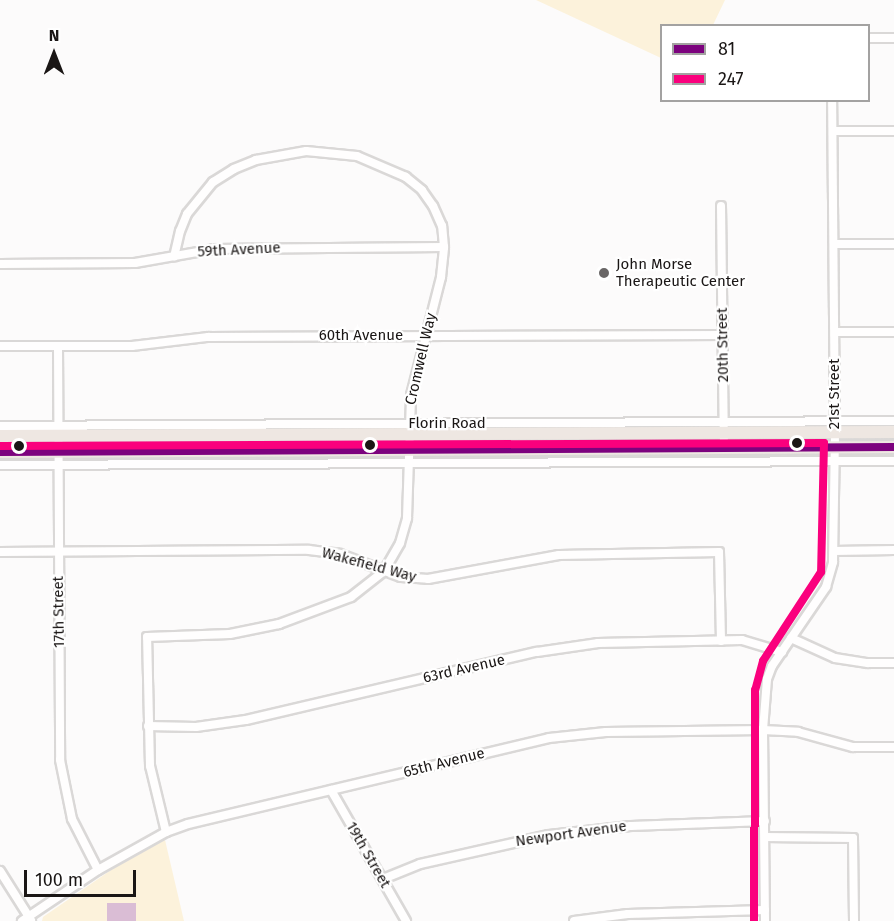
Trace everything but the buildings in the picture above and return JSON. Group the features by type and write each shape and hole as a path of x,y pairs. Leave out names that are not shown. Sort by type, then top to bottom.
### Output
{"main road":[{"name":"Florin Road","path":"0,436 58,431 724,427 835,427 894,432"},
{"name":"Florin Road","path":"0,452 894,447"}],"street":[{"path":"870,38 894,38"},
{"name":"21st Street","path":"765,921 763,730 767,679 782,652 826,587 831,575 834,550 835,332 832,102"},
{"path":"834,131 894,131"},
{"name":"Cromwell Way","path":"166,832 150,766 147,637 230,634 279,624 351,597 384,571 400,543 407,518 412,386 441,277 444,247 441,226 433,206 422,190 406,177 357,156 306,151 256,160 234,169 213,182 196,200 184,220 174,256"},
{"name":"20th Street","path":"721,206 724,449"},
{"path":"834,244 894,244"},
{"name":"59th Avenue","path":"0,264 135,263 228,248 444,247"},
{"path":"835,332 894,332"},
{"name":"60th Avenue","path":"0,346 132,345 208,337 723,335"},
{"name":"17th Street","path":"58,346 58,552 63,783 76,828 98,870"},
{"name":"Florin Road","path":"835,427 894,421"},
{"name":"Florin Road","path":"0,426 58,431"},
{"path":"0,465 894,461"},
{"name":"Wakefield Way","path":"0,552 309,550 340,554 384,571 428,579 559,555 719,552 721,641"},
{"path":"834,550 894,550"},
{"path":"791,638 834,658 868,663 894,663"},
{"name":"63rd Avenue","path":"148,726 196,727 246,720 567,647 628,641 721,641 756,642 782,652"},
{"name":"65th Avenue","path":"28,920 98,870 166,832 515,745 578,734 763,730 798,732 853,747 894,747"},
{"name":"19th Street","path":"331,790 406,921"},
{"name":"Newport Avenue","path":"382,879 420,864 508,843 567,832 631,826 765,821"},
{"path":"765,837 854,838 854,921"},
{"path":"0,871 28,920"},
{"path":"574,921 628,914 765,910"}],"shaded area":[{"path":"536,0 725,0 713,24 660,24 660,58"},
{"path":"165,840 184,921 42,921 43,917 124,861"},
{"path":"107,903 136,903 136,921 107,921"}],"transit line":[{"name":"247","path":"0,446 824,443 821,572 763,661 755,690 754,921"},
{"name":"81","path":"0,452 894,447"}],"place":[{"name":"John Morse Therapeutic Center","path":"604,273"}]}
